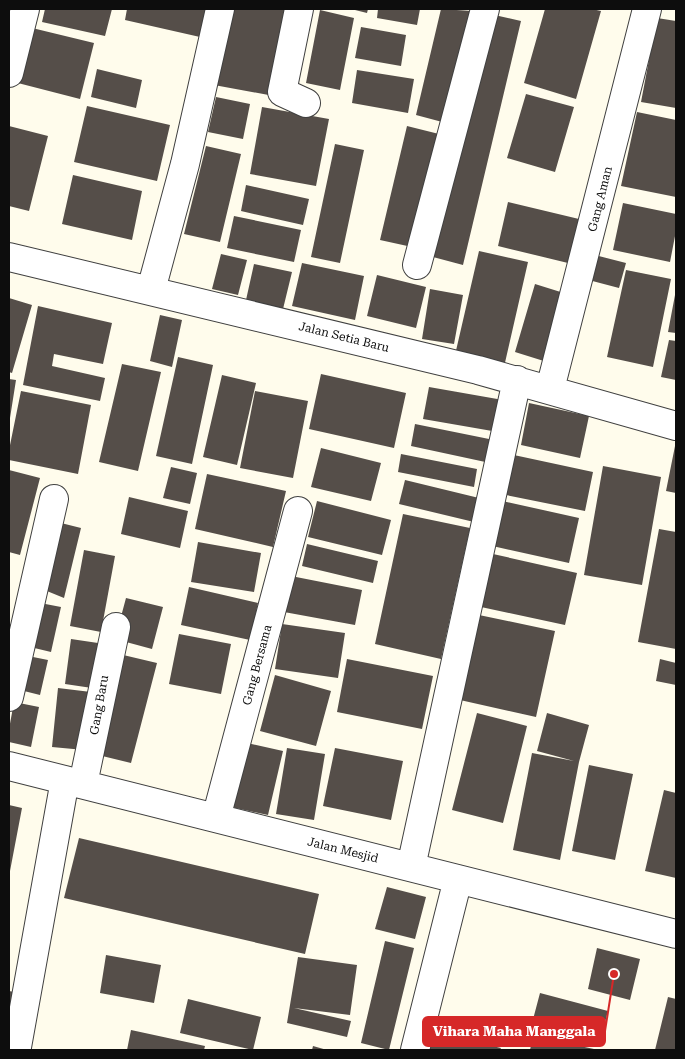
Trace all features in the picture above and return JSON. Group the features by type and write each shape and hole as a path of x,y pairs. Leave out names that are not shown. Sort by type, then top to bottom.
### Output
{"street":[{"path":"9,73 25,9"},
{"path":"151,290 185,164 220,9"},
{"path":"300,9 282,92 306,103"},
{"path":"417,264 485,9"},
{"name":"Gang Aman","path":"550,389 647,9"},
{"name":"Jalan Setia Baru","path":"9,257 516,380 676,426"},
{"path":"411,867 516,380"},
{"path":"9,697 54,499"},
{"name":"Gang Bersama","path":"216,818 298,511"},
{"name":"Gang Baru","path":"18,1047 74,782 116,627"},
{"name":"Jalan Mesjid","path":"9,766 676,934"},
{"path":"415,1050 458,879"}],"building":[{"path":"45,9 112,9 105,36 42,22"},
{"path":"127,9 206,9 200,37 125,20"},
{"path":"229,9 291,9 274,96 214,85"},
{"path":"351,9 368,9 367,13"},
{"path":"378,9 420,9 417,25 377,18"},
{"path":"441,9 472,11 446,123 416,115"},
{"path":"545,9 592,9 601,11 576,99 524,83"},
{"path":"320,10 354,18 340,90 306,83"},
{"path":"490,14 521,21 463,265 433,257"},
{"path":"657,18 676,21 676,108 641,102"},
{"path":"28,27 94,43 80,99 14,82"},
{"path":"361,27 406,35 401,66 355,58"},
{"path":"97,69 142,80 136,108 91,97"},
{"path":"357,70 414,79 408,113 352,103"},
{"path":"526,94 574,107 555,172 507,158"},
{"path":"216,97 250,104 243,139 208,132"},
{"path":"87,106 170,125 157,181 74,162"},
{"path":"262,107 329,119 316,186 250,174"},
{"path":"637,112 676,120 676,197 621,186"},
{"path":"9,126 48,136 29,211 9,206"},
{"path":"407,126 439,134 412,247 380,240"},
{"path":"335,144 364,150 340,263 311,257"},
{"path":"206,146 241,154 220,242 184,234"},
{"path":"73,175 142,191 132,240 62,224"},
{"path":"246,185 309,199 303,225 241,211"},
{"path":"508,202 579,219 568,263 498,246"},
{"path":"623,203 676,214 676,231 670,262 613,250"},
{"path":"234,216 301,230 294,262 227,248"},
{"path":"479,251 528,262 504,367 455,355"},
{"path":"587,253 626,263 619,288 581,278"},
{"path":"221,254 247,260 238,295 212,289"},
{"path":"302,263 364,276 355,320 292,306"},
{"path":"254,264 292,272 283,309 246,300"},
{"path":"626,270 671,279 653,367 607,357"},
{"path":"377,275 426,287 416,328 367,316"},
{"path":"535,284 567,294 547,362 515,352"},
{"path":"430,289 463,295 454,344 422,339"},
{"path":"676,295 676,333 668,332"},
{"path":"9,298 32,305 12,373 9,372"},
{"path":"38,306 112,323 103,364 54,354 52,366 105,378 100,401 23,385"},
{"path":"160,315 182,320 172,367 150,361"},
{"path":"669,340 676,341 676,380 661,377"},
{"path":"178,357 213,365 192,464 156,456"},
{"path":"122,364 161,372 138,471 99,462"},
{"path":"321,374 406,393 394,448 309,429"},
{"path":"222,375 256,383 237,465 203,457"},
{"path":"9,379 16,380 10,418 9,418"},
{"path":"429,387 503,400 498,432 423,419"},
{"path":"21,391 91,405 78,474 9,460 9,450"},
{"path":"255,391 308,401 293,478 240,468"},
{"path":"529,403 589,416 580,458 521,445"},
{"path":"415,424 494,440 490,463 411,446"},
{"path":"676,446 676,493 666,491"},
{"path":"321,448 381,463 371,501 311,487"},
{"path":"504,453 593,472 585,511 496,493"},
{"path":"401,454 477,469 474,487 398,472"},
{"path":"603,466 661,477 642,585 584,575"},
{"path":"171,467 197,473 190,504 163,498"},
{"path":"9,470 40,478 20,555 9,552"},
{"path":"207,474 286,491 273,547 195,529"},
{"path":"405,480 479,498 474,522 399,504"},
{"path":"129,497 188,511 180,548 121,534"},
{"path":"498,500 579,518 569,563 488,545"},
{"path":"317,501 391,520 382,555 308,537"},
{"path":"403,514 470,528 441,659 375,644"},
{"path":"57,522 81,528 64,598 42,589"},
{"path":"659,529 676,532 676,649 638,642"},
{"path":"198,542 261,553 254,592 191,582"},
{"path":"307,544 378,561 373,583 302,566"},
{"path":"84,550 115,556 101,632 70,626"},
{"path":"493,554 577,573 565,625 481,607"},
{"path":"291,576 362,590 355,625 284,612"},
{"path":"189,587 258,603 250,640 181,625"},
{"path":"126,598 163,607 152,649 115,639"},
{"path":"35,602 61,607 51,652 26,646"},
{"path":"479,615 555,631 536,717 460,700"},
{"path":"282,624 345,633 338,678 275,669"},
{"path":"179,634 231,644 221,694 169,684"},
{"path":"71,639 98,643 92,688 65,684"},
{"path":"119,654 157,663 131,763 94,754"},
{"path":"23,655 48,660 40,695 16,689"},
{"path":"347,659 433,676 422,729 337,712"},
{"path":"660,659 676,663 676,685 656,681"},
{"path":"275,675 331,691 316,746 260,731"},
{"path":"58,688 91,692 84,750 52,747"},
{"path":"14,702 39,707 31,747 9,742 9,729"},
{"path":"477,713 527,726 503,823 452,810"},
{"path":"547,713 589,725 579,762 560,860 513,850 532,753 574,761 537,751"},
{"path":"247,743 283,751 268,815 231,807"},
{"path":"287,748 325,754 314,820 276,814"},
{"path":"335,748 403,761 391,820 323,806"},
{"path":"589,765 633,774 615,860 572,851"},
{"path":"664,790 676,793 676,878 645,871"},
{"path":"9,805 22,808 10,871 9,871"},
{"path":"79,838 319,894 305,954 64,898"},
{"path":"387,887 426,897 415,939 375,929"},
{"path":"385,941 414,948 389,1050 361,1043"},
{"path":"597,948 640,959 630,1000 588,989"},
{"path":"106,955 161,965 154,1003 100,993"},
{"path":"298,957 357,965 350,1015 294,1008 351,1021 347,1037 287,1023"},
{"path":"9,991 14,992 9,1009"},
{"path":"540,993 608,1011 599,1045 531,1027"},
{"path":"668,997 676,999 676,1050 655,1050"},
{"path":"188,999 261,1017 253,1050 180,1033"},
{"path":"131,1030 205,1046 204,1050 127,1050"},
{"path":"429,1031 501,1048 500,1050 425,1050"},
{"path":"533,1036 594,1049 594,1050 530,1050"},
{"path":"313,1046 327,1050 312,1050"}],"place":[{"name":"Vihara Maha Manggala","path":"614,974"}]}
